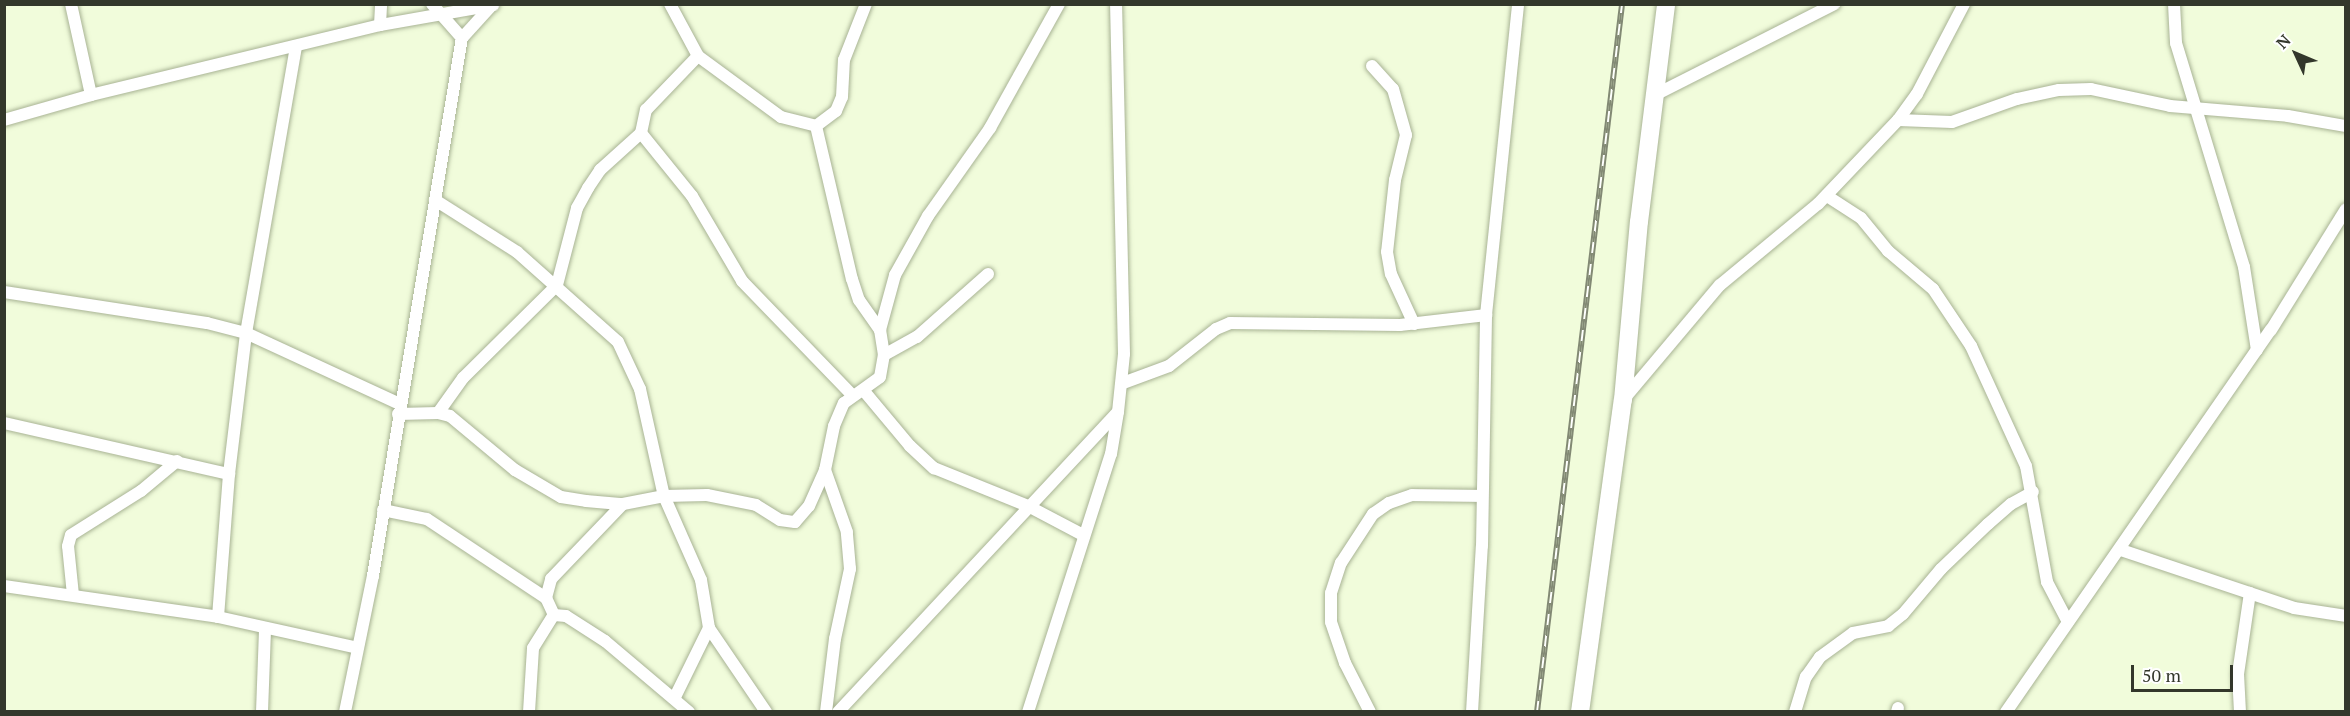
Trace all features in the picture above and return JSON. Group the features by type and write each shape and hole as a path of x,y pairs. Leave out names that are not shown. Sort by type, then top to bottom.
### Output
{"street":[{"path":"71,4 91,95"},
{"path":"380,25 381,4"},
{"path":"669,4 698,56 781,117 816,126"},
{"path":"816,126 836,111 842,97 844,60 866,4"},
{"path":"4,292 207,323 246,333 399,409 438,413 465,427 515,470 561,497 623,504 664,496 730,497 756,505 780,520 795,522 809,506 825,470 838,413 852,395 864,391 880,377 884,355 880,330 895,275 909,248 990,128 1059,4"},
{"path":"1028,711 1111,454 1123,383 1116,4"},
{"path":"1472,711 1482,546 1481,496 1486,315 1518,4"},
{"path":"1580,711 1623,400 1654,95 1666,4"},
{"path":"1654,95 1834,4"},
{"path":"1623,400 1720,285 1827,196 1898,120 1917,94 1964,4"},
{"path":"2174,4 2176,43 2244,267 2257,350"},
{"path":"4,120 91,95 296,47 435,9 493,5"},
{"path":"345,711 383,510 462,38 493,5"},
{"path":"435,9 462,38"},
{"path":"218,617 229,474 246,333 296,47"},
{"path":"438,413 470,371 557,285 577,208 600,170 641,133 646,110 698,56"},
{"path":"1372,66 1393,89 1406,135 1395,180 1387,252 1391,274 1414,324"},
{"path":"1898,120 1952,122 2059,90 2091,89 2194,108 2288,116 2346,126"},
{"path":"816,126 852,279 860,300 880,330"},
{"path":"641,133 692,196 742,280 852,395"},
{"path":"1827,196 1861,218 1948,307 1983,369 2026,466 2033,492 2047,582 2068,622"},
{"path":"435,200 485,229 557,285 602,324 632,365 652,436 664,496 701,580 710,628 766,711"},
{"path":"2006,711 2121,550 2257,350 2345,211"},
{"path":"884,355 917,337 988,274"},
{"path":"1123,383 1169,366 1216,329 1230,323 1414,324 1486,315"},
{"path":"864,391 910,447 934,468 1028,506 1083,535"},
{"path":"838,711 1118,412"},
{"path":"4,423 229,474"},
{"path":"73,595 68,546 71,536 141,490 177,461"},
{"path":"825,470 847,532 850,569 835,639 826,711"},
{"path":"1795,711 1806,677 1820,657 1853,633 1888,626 1903,614 1941,570 1988,524 2011,504 2033,492"},
{"path":"1370,711 1344,663 1331,622 1331,593 1341,564 1373,514 1389,503 1412,495 1481,496"},
{"path":"546,598 551,579 560,568 623,504"},
{"path":"383,510 427,519 546,598 554,615"},
{"path":"2121,550 2294,608 2346,616"},
{"path":"4,586 218,617 358,648"},
{"path":"2240,711 2238,674 2250,593"},
{"path":"554,615 566,616 605,641 689,711"},
{"path":"529,711 533,648 554,615"},
{"path":"675,697 710,628"},
{"path":"262,711 265,629"}],"railway":[{"path":"1537,712 1622,4"}]}
